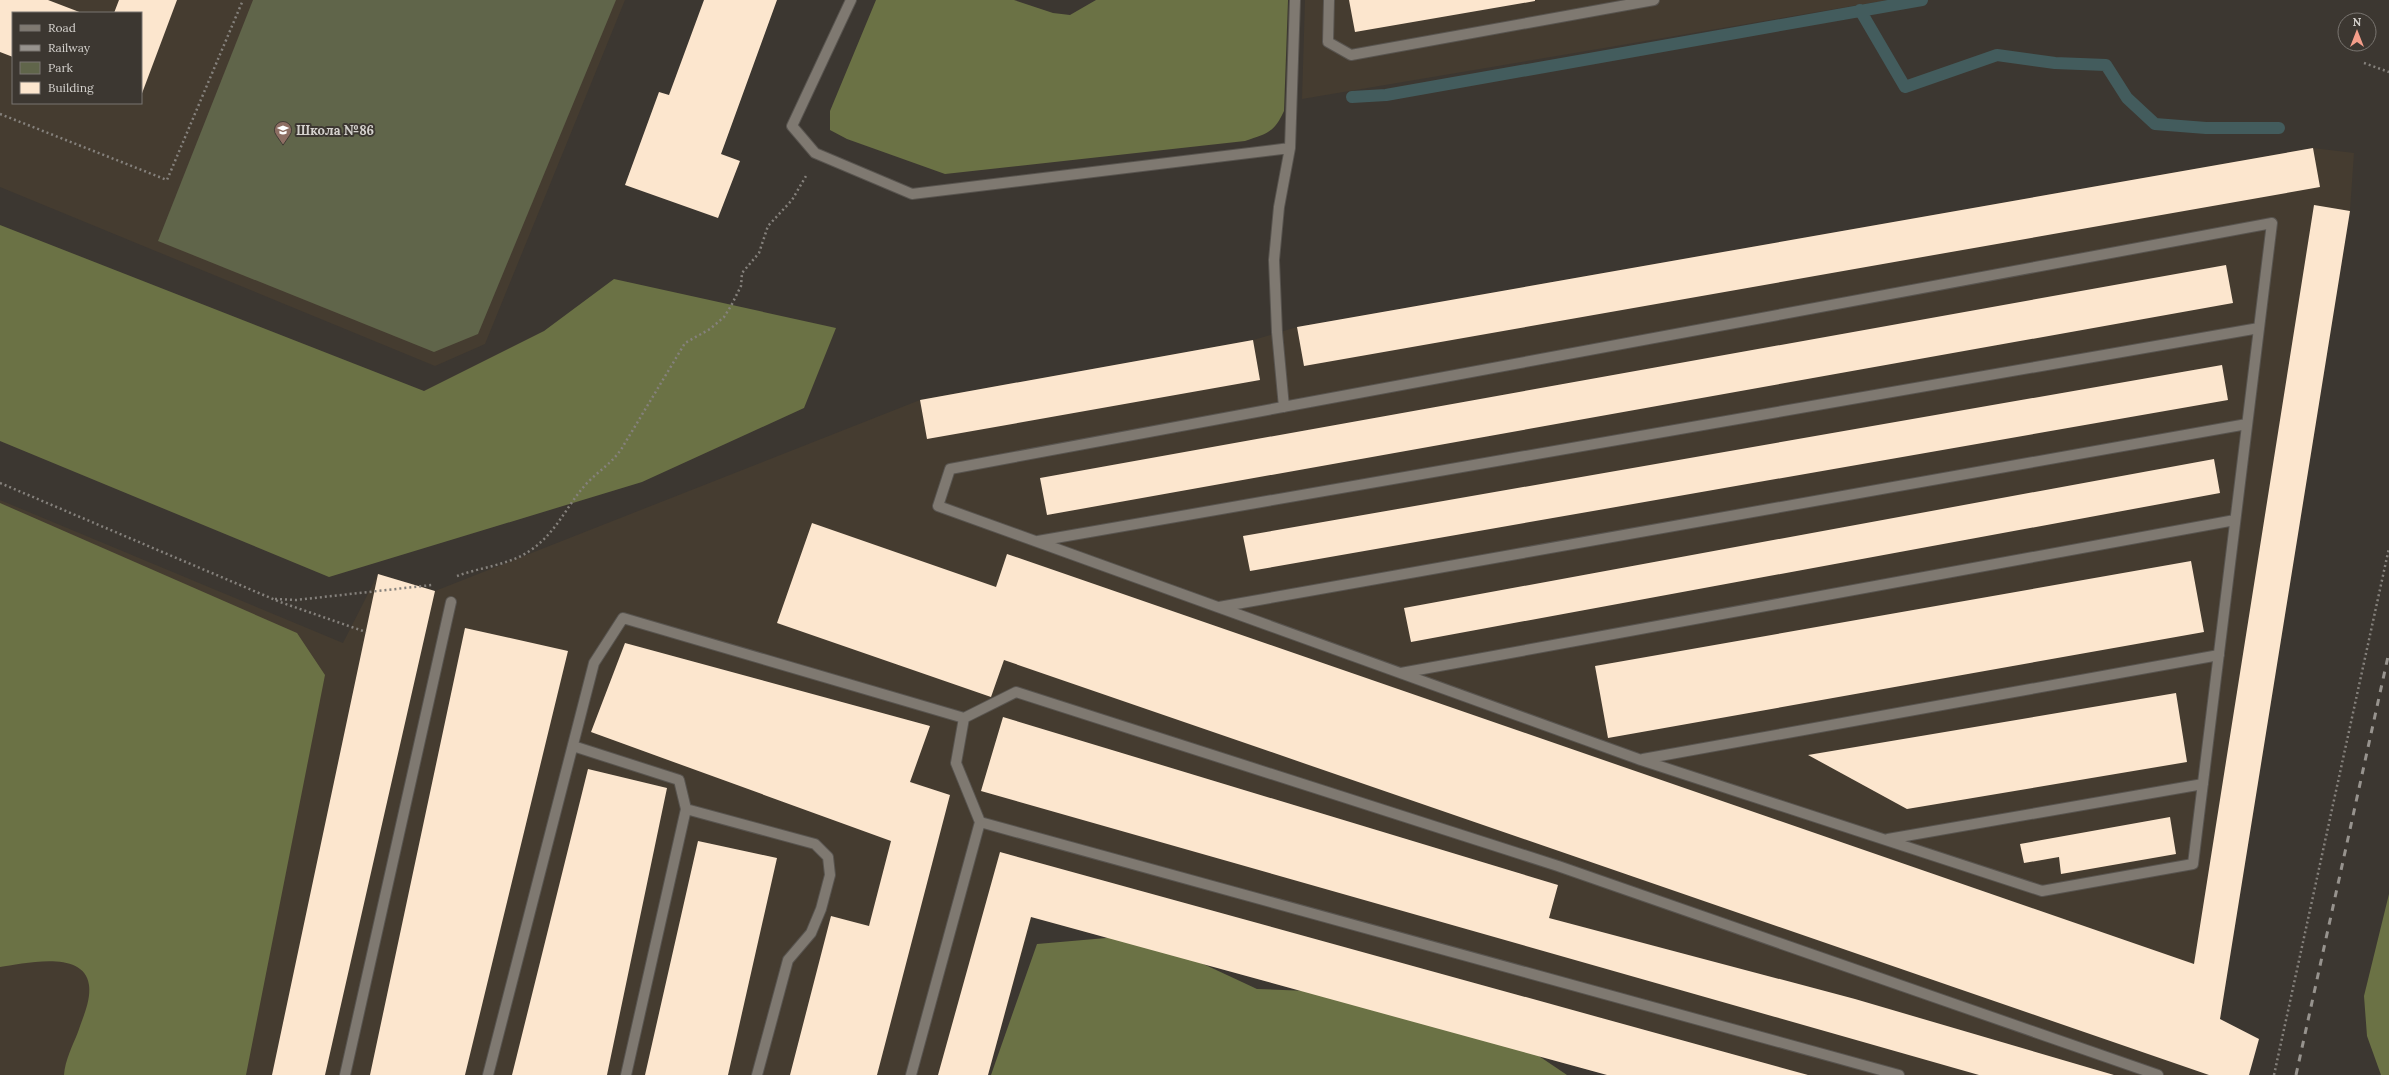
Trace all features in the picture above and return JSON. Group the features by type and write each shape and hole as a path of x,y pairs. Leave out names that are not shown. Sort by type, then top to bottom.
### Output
{"lane":[{"path":"850,0 792,126 815,153 912,194 1290,148"},
{"path":"1284,407 1277,332 1274,260 1279,207 1290,148 1296,0"},
{"path":"1329,0 1328,42 1351,55 1654,0"},
{"path":"2272,223 2193,864 2042,890 1641,760 938,506 950,469 1284,407 2272,223"},
{"path":"1036,541 2259,328"},
{"path":"1218,607 2247,424"},
{"path":"1401,673 2235,520"},
{"path":"345,1075 451,602"},
{"path":"488,1075 594,663 623,618 964,718 1016,692 1558,866 2158,1075"},
{"path":"1641,760 2219,655"},
{"path":"911,1075 980,822 956,763 964,718"},
{"path":"573,746 680,780 686,809 626,1075"},
{"path":"1885,839 2203,784"},
{"path":"686,809 815,844 828,857 830,875 821,909 811,933 788,960 757,1075"},
{"path":"980,822 1899,1075"}],"path":[{"path":"0,114 167,180 243,0"},
{"path":"2364,63 2389,72"},
{"path":"455,577 500,564 531,550 558,526 588,482 614,460 685,344 710,329 724,317 732,306 741,286 742,274 759,253 768,226 802,187 815,153"},
{"path":"0,483 275,600 366,632"},
{"path":"2274,1075 2389,548"},
{"path":"275,600 296,600 436,585"}],"shaded area":[{"name":"Школа №86","path":"0,0 625,0 485,344 435,366 0,187"},
{"path":"1305,0 1888,0 1302,99"},
{"path":"2313,148 2354,153 2350,211 2220,1019 2249,1075 1607,1075 1032,917 988,1075 0,1075 0,500 343,643 378,574 435,591 920,400 1253,340 1297,327"}],"green space":[{"name":"Школа №86","path":"253,0 616,0 478,334 434,352 158,241"},
{"path":"876,0 1014,0 1053,13 1070,15 1096,0 1288,0 1284,111 1277,124 1269,132 1245,141 945,174 847,139 830,130 830,111"},
{"path":"0,225 424,391 544,331 614,279 836,328 804,408 642,482 329,577 0,441"},
{"path":"0,503 297,633 325,675 246,1075 64,1075 68,1058 88,1003 89,985 85,974 76,967 65,963 51,961 23,963 0,967"},
{"path":"2389,894 2389,1075 2381,1075 2367,1036 2364,996"},
{"path":"1141,935 1257,989 1387,994 1527,1048 1567,1075 991,1075 1037,944"}],"building":[{"path":"0,0 48,0 79,12 12,12 12,57 0,52"},
{"path":"119,0 177,0 142,93 142,12 114,12"},
{"path":"704,0 777,0 721,154 740,161 718,218 625,185 659,92 669,95"},
{"path":"1349,0 1535,0 1535,1 1355,32"},
{"path":"2313,148 2320,187 1304,366 1297,327"},
{"path":"2314,205 2350,211 2220,1019 2259,1039 2249,1075 2209,1075 1004,660 991,697 777,623 812,523 996,587 1007,554 2194,964"},
{"path":"2226,265 2233,303 1047,515 1040,478"},
{"path":"1253,340 1260,380 927,439 920,400"},
{"path":"2222,365 2228,400 1250,571 1243,536"},
{"path":"2214,459 2220,493 1411,642 1404,608"},
{"path":"2191,561 2204,632 1608,738 1595,666"},
{"path":"378,574 435,591 325,1075 272,1075"},
{"path":"465,628 568,651 465,1075 370,1075"},
{"path":"625,643 930,726 910,782 950,795 877,1075 790,1075 831,916 869,926 891,841 591,732"},
{"path":"2176,693 2187,762 1907,809 1808,755"},
{"path":"1003,717 1558,885 1549,918 1855,999 2114,1075 1979,1075 981,791"},
{"path":"588,769 667,788 607,1075 512,1075"},
{"path":"2170,817 2176,854 2061,874 2059,857 2024,863 2020,844"},
{"path":"698,841 777,858 728,1075 645,1075"},
{"path":"1000,852 1808,1075 1607,1075 1031,917 988,1075 938,1075"}],"waterway":[{"path":"1352,97 1386,95 1922,0"},
{"path":"1860,10 1905,87 1997,55 2055,63 2106,65 2127,98 2155,124 2206,128 2279,128"}],"railway":[{"path":"2296,1075 2389,652"}],"place":[{"name":"Школа №86","path":"283,145"}]}
